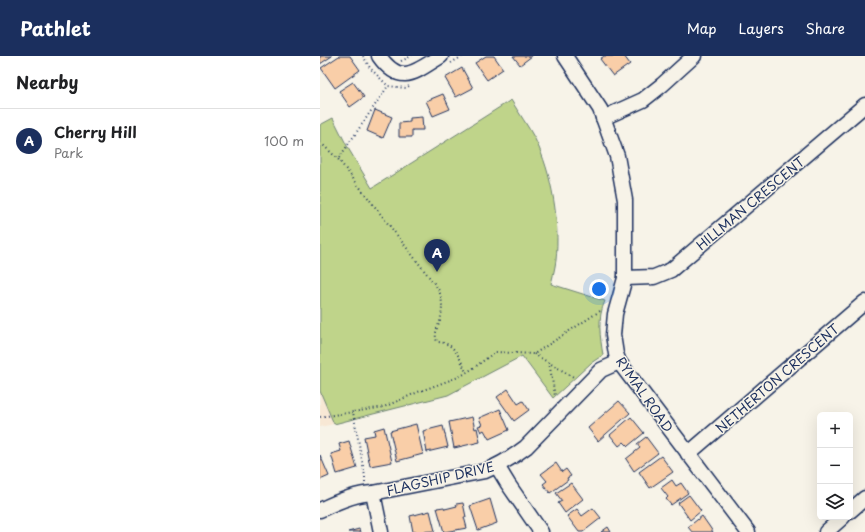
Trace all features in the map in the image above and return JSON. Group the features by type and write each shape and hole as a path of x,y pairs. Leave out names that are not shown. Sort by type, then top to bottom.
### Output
{"street":[{"path":"379,56 395,73 404,75 419,70 441,56"},
{"name":"RYMAL ROAD","path":"566,56 600,109 617,156 625,200 625,278 614,314 613,335 619,362 748,532"},
{"path":"603,118 643,100 694,56"},
{"name":"HILLMAN CRESCENT","path":"625,278 654,277 671,270 865,105"},
{"name":"NETHERTON CRESCENT","path":"688,454 865,302"},
{"name":"FLAGSHIP DRIVE","path":"320,510 336,502 485,471 497,466 513,457 526,447 601,370 619,362"},
{"path":"497,466 541,532"},
{"path":"369,494 381,532"},
{"path":"853,508 865,498"},
{"path":"826,532 840,520"}],"path":[{"path":"396,56 401,61 412,56"},
{"path":"338,159 395,73"},
{"path":"320,144 338,159 374,203 437,287 442,301 440,319 435,335 438,342 444,342 450,345 459,356 466,372"},
{"path":"534,354 600,311"},
{"path":"320,416 384,407 466,372 495,352 534,354 575,378"},
{"path":"549,362 556,396"},
{"path":"353,412 369,494"}],"shaded area":[{"path":"320,391 334,424 320,427"}],"green space":[{"path":"511,100 535,139 541,152 550,182 556,214 557,230 556,263 551,284 605,301 602,307 600,321 603,355 591,363 553,398 522,356 448,395 334,424 320,391 320,125 333,118 348,148 372,188"}],"building":[{"path":"320,56 332,56 320,64"},
{"path":"339,56 350,56 360,70 335,88 321,68"},
{"path":"486,56 494,56 503,69 487,80 475,63"},
{"path":"513,56 532,56 520,65"},
{"path":"604,56 624,56 630,64 613,76 600,59"},
{"path":"462,68 473,88 456,97 445,78"},
{"path":"353,82 364,97 350,107 339,91"},
{"path":"443,94 450,109 433,116 426,101"},
{"path":"375,110 392,117 383,138 367,131"},
{"path":"422,117 423,130 412,130 412,137 399,137 399,123 410,122 410,118"},
{"path":"508,389 518,404 523,401 529,410 514,421 497,397"},
{"path":"619,401 630,413 598,441 588,428"},
{"path":"500,409 509,430 489,439 484,430 481,432 478,426 482,425 479,418"},
{"path":"472,417 475,429 477,428 480,442 454,448 449,422"},
{"path":"631,417 644,433 628,446 624,442 619,446 610,435"},
{"path":"416,424 423,454 397,461 390,431"},
{"path":"443,426 448,447 427,452 423,431"},
{"path":"384,427 392,462 370,466 364,437 375,435 374,430"},
{"path":"646,437 658,453 634,471 626,459 640,448 637,444"},
{"path":"349,441 357,468 337,474 331,454 341,451 339,444"},
{"path":"320,455 329,476 320,480"},
{"path":"661,456 673,472 650,488 639,472"},
{"path":"556,463 562,472 566,469 571,476 567,478 568,480 550,493 543,484 547,481 541,474"},
{"path":"672,480 676,486 681,483 688,493 671,505 666,499 668,497 661,488"},
{"path":"571,483 583,499 565,513 558,503 562,501 556,493"},
{"path":"689,495 701,511 690,520 678,503"},
{"path":"490,499 497,523 478,530 470,506"},
{"path":"463,503 466,517 464,517 467,528 444,532 437,508 444,507 445,509 457,506 456,504"},
{"path":"593,508 601,518 583,532 579,532 567,516 577,509 582,516"},
{"path":"430,511 435,531 413,532 410,516"},
{"path":"702,516 713,532 692,532 688,527"},
{"path":"608,527 611,532 601,532"},
{"path":"359,529 360,532 348,532"}],"place":[{"name":"Cherry Hill","path":"437,272"}]}
